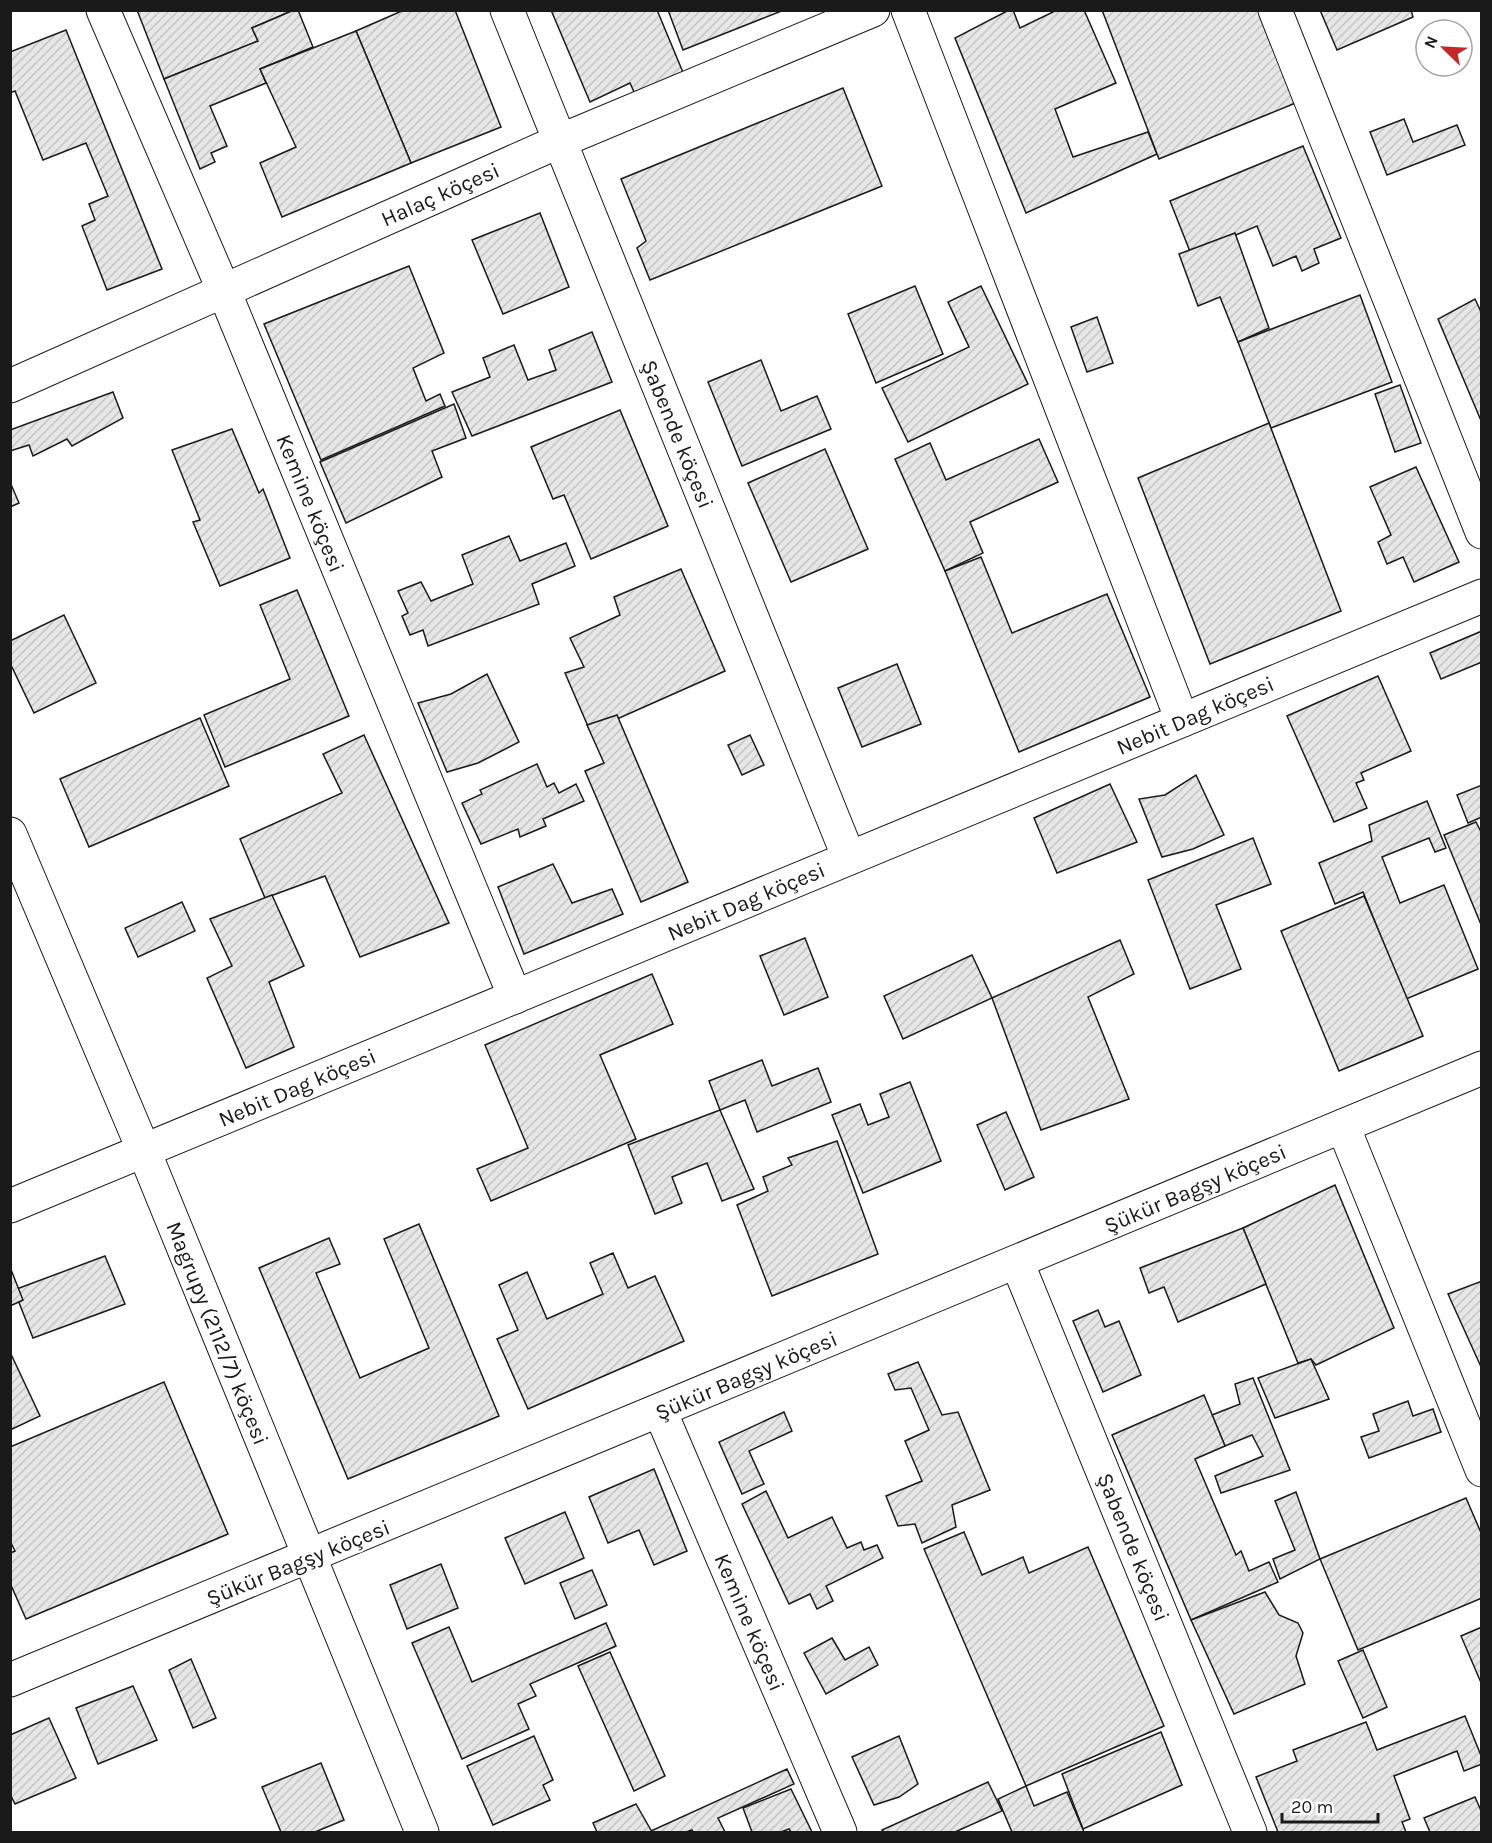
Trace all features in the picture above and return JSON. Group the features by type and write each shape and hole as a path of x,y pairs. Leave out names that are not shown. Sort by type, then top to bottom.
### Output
{"street":[{"name":"Kemine köçesi","path":"103,10 224,291 515,997"},
{"name":"Şabende köçesi","path":"507,10 849,858"},
{"name":"Halaç köçesi","path":"10,386 560,141 873,10"},
{"path":"908,10 1182,720"},
{"path":"1275,10 1482,532"},
{"name":"Nebit Dag köçesi","path":"10,1206 1482,596"},
{"name":"Magrupy (2112/7) köçesi","path":"10,834 144,1151 422,1833"},
{"name":"Şükür Bagşy köçesi","path":"10,1680 1482,1068"},
{"path":"1342,1126 1482,1470"},
{"name":"Şabende köçesi","path":"1017,1262 1250,1833"},
{"name":"Kemine köçesi","path":"660,1411 840,1833"}],"building":[{"path":"137,10 294,10 252,28 258,41 164,79"},
{"path":"298,10 313,47 260,69 266,83 210,106 227,146 211,153 215,162 200,169 164,79 258,41 252,28"},
{"path":"404,10 455,10 501,127 411,163 356,31"},
{"path":"551,10 657,10 687,82 638,101 630,83 590,102"},
{"path":"668,10 784,10 683,50"},
{"path":"1013,10 1020,28 1057,10 1084,10 1116,83 1055,109 1073,157 1148,132 1157,154 1026,213 955,38"},
{"path":"1102,10 1260,10 1298,102 1159,159"},
{"path":"1320,10 1411,10 1413,17 1337,50"},
{"path":"66,30 162,269 107,290 82,226 95,220 89,204 108,196 86,143 43,160 15,91 10,93 10,52"},
{"path":"356,31 411,163 282,217 260,163 296,147 260,69"},
{"path":"843,88 882,186 650,280 637,248 646,241 621,179"},
{"path":"1404,119 1413,142 1457,125 1465,145 1387,175 1370,132"},
{"path":"1303,146 1341,238 1314,249 1319,263 1302,271 1296,256 1273,266 1257,226 1191,254 1170,201"},
{"path":"540,213 569,287 503,314 472,240"},
{"path":"1235,233 1269,328 1238,342 1220,297 1198,306 1179,254"},
{"path":"409,266 444,353 413,368 426,401 440,394 445,406 321,460 264,324"},
{"path":"915,286 943,354 876,383 848,314"},
{"path":"981,286 1028,384 908,442 882,388 969,347 948,302"},
{"path":"1360,295 1392,382 1271,428 1238,342"},
{"path":"1475,299 1482,314 1482,423 1438,319"},
{"path":"1097,317 1113,363 1087,372 1071,327"},
{"path":"592,332 612,382 472,436 452,392 490,377 483,358 514,345 528,380 556,370 549,350"},
{"path":"761,360 781,411 817,396 831,429 742,466 708,382"},
{"path":"1400,385 1421,443 1395,452 1375,394"},
{"path":"113,392 123,418 72,446 67,439 33,456 29,445 10,451 10,430"},
{"path":"454,404 466,438 432,451 442,477 346,523 320,462"},
{"path":"620,410 668,526 591,559 564,495 553,499 531,447"},
{"path":"1269,423 1341,611 1210,664 1138,478"},
{"path":"232,429 259,493 263,489 290,558 220,586 193,522 200,520 172,450"},
{"path":"1039,439 1058,482 970,522 983,553 945,571 895,459 930,443 946,480"},
{"path":"825,449 868,549 791,582 748,483"},
{"path":"1416,467 1459,562 1414,582 1403,557 1387,564 1378,542 1391,535 1370,487"},
{"path":"10,482 19,503 10,507"},
{"path":"509,536 520,561 566,543 575,566 532,584 539,604 428,646 423,630 410,635 402,616 408,613 398,591 421,582 431,601 473,584 462,555"},
{"path":"981,557 1012,633 1107,594 1150,697 1019,752 945,571"},
{"path":"681,569 725,671 590,731 565,673 584,667 570,638 620,615 614,597"},
{"path":"297,590 349,716 225,767 204,715 290,679 260,605"},
{"path":"64,615 96,683 34,713 10,663 10,641"},
{"path":"1482,631 1482,662 1441,679 1430,653"},
{"path":"897,664 921,724 862,747 838,688"},
{"path":"487,674 519,742 478,763 447,772 418,703 451,694"},
{"path":"1378,676 1411,751 1361,773 1364,780 1356,783 1367,808 1334,822 1287,716"},
{"path":"617,715 688,882 641,902 585,771 604,763 587,725"},
{"path":"200,718 229,786 89,847 60,779"},
{"path":"364,735 449,923 360,957 325,876 265,898 240,839 342,793 323,754"},
{"path":"750,735 764,765 742,775 728,745"},
{"path":"537,764 547,787 554,783 559,793 576,784 584,801 543,819 546,826 520,837 518,829 481,844 462,803 482,794 480,790"},
{"path":"1196,775 1224,835 1193,849 1162,857 1139,799 1165,795"},
{"path":"1110,784 1137,842 1057,873 1034,818"},
{"path":"1482,785 1482,817 1468,823 1457,795"},
{"path":"1427,801 1446,848 1435,852 1429,838 1382,857 1400,903 1444,885 1478,969 1406,999 1363,892 1335,904 1319,863 1372,841 1369,825"},
{"path":"1476,822 1482,834 1482,927 1444,835"},
{"path":"1253,838 1271,884 1216,905 1241,969 1190,989 1148,880"},
{"path":"553,864 572,903 612,889 623,914 524,954 498,887"},
{"path":"272,895 304,966 269,982 294,1047 246,1068 207,978 232,966 210,919"},
{"path":"1364,896 1423,1036 1339,1071 1281,931"},
{"path":"182,902 195,931 138,957 125,928"},
{"path":"805,938 828,997 784,1015 760,956"},
{"path":"1120,940 1134,974 1088,997 1129,1099 1041,1130 992,998"},
{"path":"972,955 992,998 903,1039 884,996"},
{"path":"652,974 673,1024 600,1055 636,1139 491,1201 477,1169 528,1148 485,1045"},
{"path":"762,1060 772,1086 818,1068 831,1102 757,1132 745,1100 720,1110 709,1081"},
{"path":"910,1082 941,1161 863,1193 832,1115 860,1104 868,1125 889,1117 880,1094"},
{"path":"720,1110 754,1189 722,1201 707,1163 672,1177 682,1203 655,1214 628,1145"},
{"path":"1006,1112 1034,1177 1005,1190 977,1125"},
{"path":"837,1141 878,1254 772,1296 737,1205 768,1191 763,1177 792,1165 788,1158"},
{"path":"1335,1185 1394,1328 1316,1365 1311,1359 1298,1363 1243,1228"},
{"path":"419,1224 499,1416 348,1479 259,1268 329,1238 340,1264 316,1273 360,1378 429,1348 384,1239"},
{"path":"1243,1228 1266,1284 1178,1322 1164,1287 1149,1293 1140,1268"},
{"path":"613,1253 628,1288 655,1276 684,1341 528,1409 497,1339 518,1330 499,1285 527,1272 547,1319 603,1294 590,1263"},
{"path":"105,1256 125,1304 33,1338 14,1290"},
{"path":"10,1267 23,1300 10,1306"},
{"path":"1482,1281 1482,1369 1448,1294"},
{"path":"1098,1310 1105,1327 1119,1321 1141,1375 1103,1392 1073,1321"},
{"path":"10,1352 40,1416 10,1430"},
{"path":"1311,1359 1329,1399 1275,1418 1258,1378"},
{"path":"918,1362 942,1415 958,1412 990,1490 952,1505 956,1527 922,1543 915,1524 898,1526 886,1496 922,1481 905,1441 929,1430 911,1388 895,1390 888,1374"},
{"path":"1253,1378 1290,1470 1221,1493 1215,1476 1263,1456 1252,1435 1225,1446 1212,1415 1240,1404 1235,1384"},
{"path":"164,1382 228,1534 26,1619 10,1583 10,1553 15,1551 10,1541 10,1447"},
{"path":"1204,1395 1225,1446 1195,1459 1236,1555 1241,1551 1249,1571 1269,1562 1278,1582 1191,1620 1112,1435"},
{"path":"1408,1401 1413,1416 1433,1409 1441,1432 1369,1458 1361,1437 1379,1431 1373,1414"},
{"path":"784,1412 792,1431 749,1451 764,1484 742,1494 719,1442"},
{"path":"654,1469 687,1551 654,1565 639,1530 608,1543 589,1497"},
{"path":"766,1491 788,1538 832,1517 847,1548 861,1542 864,1550 877,1545 883,1558 826,1586 833,1601 817,1609 810,1594 789,1604 742,1504"},
{"path":"1296,1492 1320,1559 1280,1579 1273,1559 1295,1550 1275,1501"},
{"path":"1466,1498 1482,1535 1482,1598 1358,1650 1320,1559"},
{"path":"565,1512 584,1558 525,1584 505,1538"},
{"path":"964,1532 982,1575 1023,1557 1029,1573 1088,1547 1164,1726 1026,1786 924,1549"},
{"path":"441,1564 458,1608 407,1629 390,1585"},
{"path":"592,1570 607,1605 575,1619 560,1583"},
{"path":"1265,1592 1279,1615 1298,1623 1303,1633 1296,1656 1305,1684 1234,1714 1191,1620"},
{"path":"606,1623 616,1646 530,1684 536,1696 518,1704 529,1729 462,1759 412,1643 449,1627 472,1682"},
{"path":"1482,1627 1482,1685 1461,1636"},
{"path":"832,1638 845,1660 869,1647 878,1665 826,1694 804,1653"},
{"path":"1363,1650 1387,1707 1363,1718 1338,1661"},
{"path":"610,1652 665,1776 634,1791 578,1666"},
{"path":"191,1659 216,1718 193,1728 169,1670"},
{"path":"133,1686 157,1740 98,1764 76,1708"},
{"path":"1465,1716 1482,1758 1482,1764 1464,1771 1457,1751 1394,1776 1410,1819 1402,1822 1406,1832 1278,1832 1256,1777 1297,1761 1293,1750 1366,1722 1377,1750"},
{"path":"49,1718 76,1778 15,1804 10,1794 10,1735"},
{"path":"1161,1732 1182,1785 1083,1829 1062,1774"},
{"path":"534,1736 553,1780 543,1785 550,1800 493,1825 467,1766"},
{"path":"899,1736 918,1784 899,1797 874,1805 852,1757"},
{"path":"321,1763 344,1820 315,1832 281,1832 262,1787"},
{"path":"787,1769 794,1784 718,1818 725,1832 651,1831"},
{"path":"988,1782 1002,1811 955,1832 884,1832 882,1830"},
{"path":"1026,1786 1034,1806 1067,1792 1084,1832 1012,1832 998,1799"},
{"path":"791,1789 812,1832 791,1832 789,1829 781,1832 752,1832 743,1808"},
{"path":"1475,1797 1482,1813 1482,1832 1430,1832 1424,1818"},
{"path":"636,1804 652,1832 597,1832 593,1823"}]}
